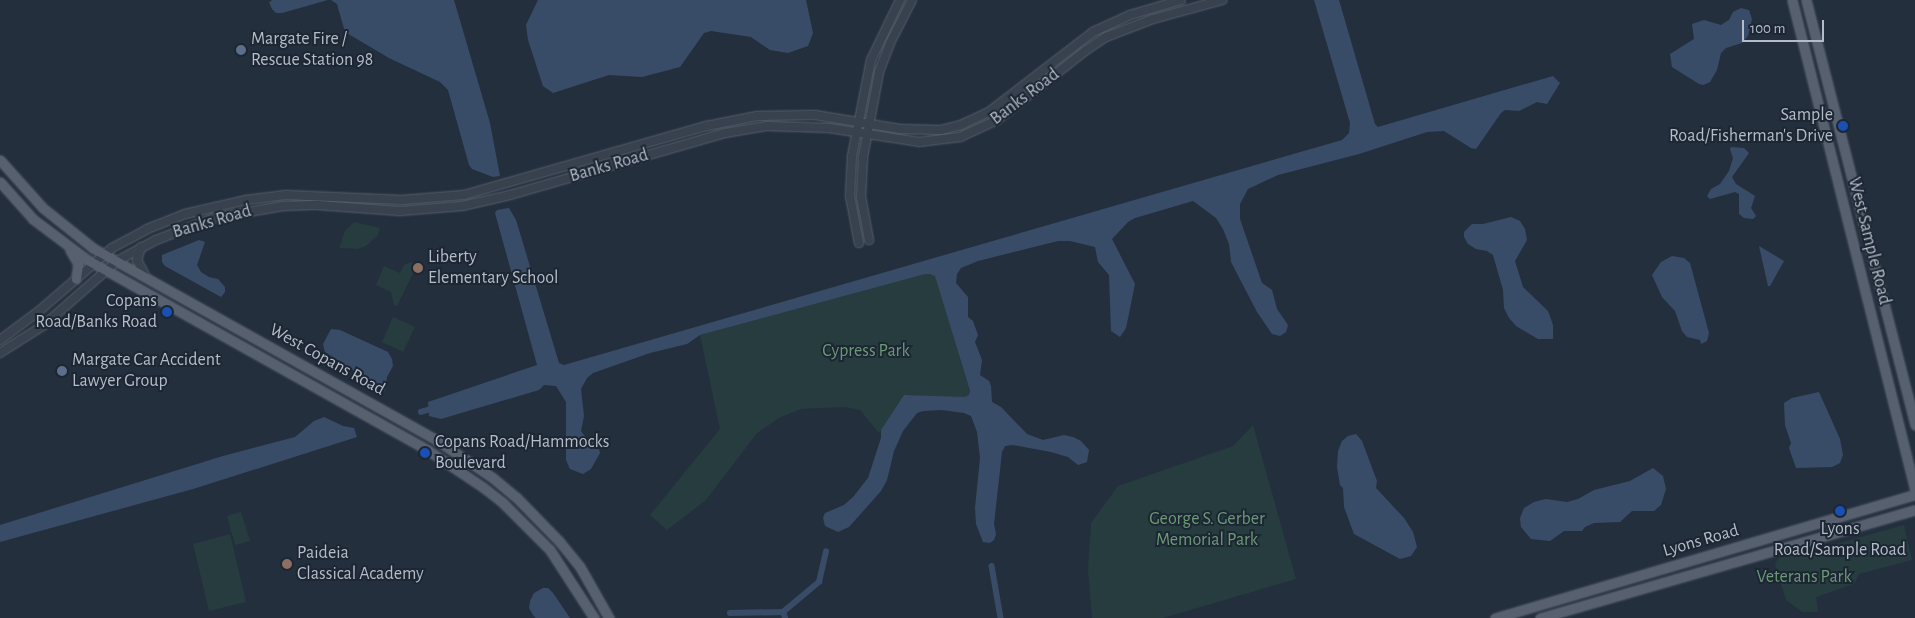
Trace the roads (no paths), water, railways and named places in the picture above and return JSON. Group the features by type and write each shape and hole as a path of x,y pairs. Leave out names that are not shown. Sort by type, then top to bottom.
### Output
{"main road":[{"name":"West Sample Road","path":"1792,0 1915,490"},
{"name":"West Sample Road","path":"1806,0 1915,425"},
{"name":"West Copans Road","path":"0,160 43,208 70,232 116,262 435,439 493,478 538,518 580,567 609,618"},
{"name":"West Copans Road","path":"0,182 33,219 94,264 429,451 502,502 550,550 594,618"},
{"path":"69,247 78,264 76,279"},
{"name":"Lyons Road","path":"1495,618 1915,494"},
{"name":"Lyons Road","path":"1540,618 1915,510"}],"street":[{"path":"859,243 852,213 850,186 858,122 871,60 900,0"},
{"path":"870,240 862,207 861,188 868,134 882,62 912,0"},
{"name":"Banks Road","path":"0,340 39,311 104,254 134,236 171,218 246,200 303,195 396,200 444,198 484,191 737,119 796,114 920,131 941,130 961,125 989,112 1093,32 1130,15 1181,0"},
{"name":"Banks Road","path":"0,353 44,325 116,262 141,247 175,231 214,218 273,207 318,205 400,211 462,206 746,129 808,126 919,142 960,137 997,120 1077,56 1106,37 1153,19 1222,0"},
{"path":"141,247 136,260 147,279"}],"water":[{"path":"273,0 328,0 276,13 269,2"},
{"path":"331,0 454,0 490,123 500,176 493,177 472,169 469,165 448,90 440,82 389,58 345,32 337,4"},
{"path":"538,0 806,0 813,33 808,46 788,53 770,50 751,37 711,31 704,33 680,67 642,77 609,75 553,93 543,86 528,40 526,25"},
{"path":"1314,0 1339,0 1375,124 1378,127 1553,76 1560,83 1547,104 1537,102 1519,111 1505,110 1501,113 1476,149 1471,148 1444,131 1427,132 1359,154 1278,175 1248,189 1240,204 1240,219 1262,283 1272,290 1277,309 1288,325 1286,332 1280,336 1272,334 1257,312 1231,262 1229,244 1216,218 1193,201 1135,218 1128,222 1112,239 1135,284 1126,328 1120,337 1111,331 1109,275 1098,262 1095,247 1070,241 1058,241 978,261 961,268 957,274 956,283 968,297 968,317 973,321 978,335 975,342 982,360 980,375 989,381 992,402 1001,407 1027,434 1043,440 1064,435 1073,437 1081,441 1089,450 1087,462 1078,465 1068,457 1051,452 1013,445 1005,446 1002,452 994,524 996,534 994,540 990,543 983,542 976,524 975,508 980,458 977,432 971,416 964,413 942,410 917,413 903,431 894,451 887,480 881,491 849,527 838,532 825,526 823,518 825,513 844,505 853,497 868,478 881,438 881,430 904,395 965,397 969,395 970,391 935,276 930,274 700,335 687,344 650,353 593,373 587,378 581,389 584,416 581,431 586,438 598,445 600,453 591,469 583,474 570,469 566,460 566,402 556,386 544,385 539,390 441,419 429,416 428,402 537,365 495,213 497,210 509,208 516,220 559,363 564,365 1342,140 1349,133 1350,123"},
{"path":"1741,8 1749,10 1752,19 1748,36 1742,43 1726,48 1721,53 1717,70 1710,82 1703,85 1699,84 1672,67 1670,54 1694,39 1692,24 1704,20 1721,25 1729,20 1733,12"},
{"path":"1731,147 1744,148 1749,153 1732,177 1736,184 1755,196 1751,208 1756,216 1753,219 1744,218 1739,214 1739,194 1735,192 1710,199 1707,196 1711,189 1720,184 1729,171 1733,158"},
{"path":"1511,217 1520,221 1525,229 1527,240 1515,261 1523,287 1548,311 1553,325 1553,339 1538,339 1516,326 1509,318 1504,308 1503,290 1493,255 1487,251 1476,249 1468,244 1464,237 1464,232 1472,224 1483,224"},
{"path":"199,240 205,242 197,265 201,272 209,277 218,279 225,287 225,292 221,297 165,266 162,262 162,255"},
{"path":"1759,246 1784,261 1770,286 1768,286"},
{"path":"1672,256 1684,258 1690,263 1709,333 1707,341 1701,344 1700,340 1687,337 1682,331 1675,311 1662,297 1652,275 1661,262"},
{"path":"331,329 340,330 388,352 393,366 387,377 385,391 325,352 323,344"},
{"path":"1819,392 1840,439 1843,455 1840,463 1832,467 1796,468 1789,448 1791,443 1785,425 1784,403 1792,398"},
{"path":"324,417 343,426 354,428 357,437 193,489 0,542 0,525 223,456 295,437 314,421"},
{"path":"1356,434 1362,441 1377,481 1376,488 1404,518 1413,532 1417,547 1411,556 1400,559 1354,534 1344,507 1343,488 1340,485 1337,467 1338,451 1342,441 1348,436"},
{"path":"1653,468 1663,476 1666,489 1661,505 1654,511 1632,511 1620,522 1594,523 1585,527 1582,531 1564,531 1550,541 1531,539 1521,527 1520,518 1524,508 1534,502 1546,499 1567,502 1578,499 1594,490 1630,481"},
{"path":"543,588 548,588 553,593 570,618 536,618 533,615 529,608 530,601 534,593"}],"waterway":[{"path":"421,412 434,408"},
{"path":"785,618 783,612 819,582 826,552"},
{"path":"992,566 1001,618"},
{"path":"730,613 783,612"}],"place":[{"name":"Margate Fire / Rescue Station 98","path":"241,50"},
{"name":"Sample Road/Fisherman's Drive","path":"1843,126"},
{"name":"Liberty Elementary School","path":"418,268"},
{"name":"Copans Road/Banks Road","path":"167,312"},
{"name":"Margate Car Accident Lawyer Group","path":"62,371"},
{"name":"Copans Road/Hammocks Boulevard","path":"425,453"},
{"name":"Lyons Road/Sample Road","path":"1840,511"},
{"name":"Paideia Classical Academy","path":"287,564"}],"park label":[{"name":"Cypress Park","path":"866,351"},
{"name":"George S. Gerber Memorial Park","path":"1207,530"},
{"name":"Veterans Park","path":"1804,577"}]}
